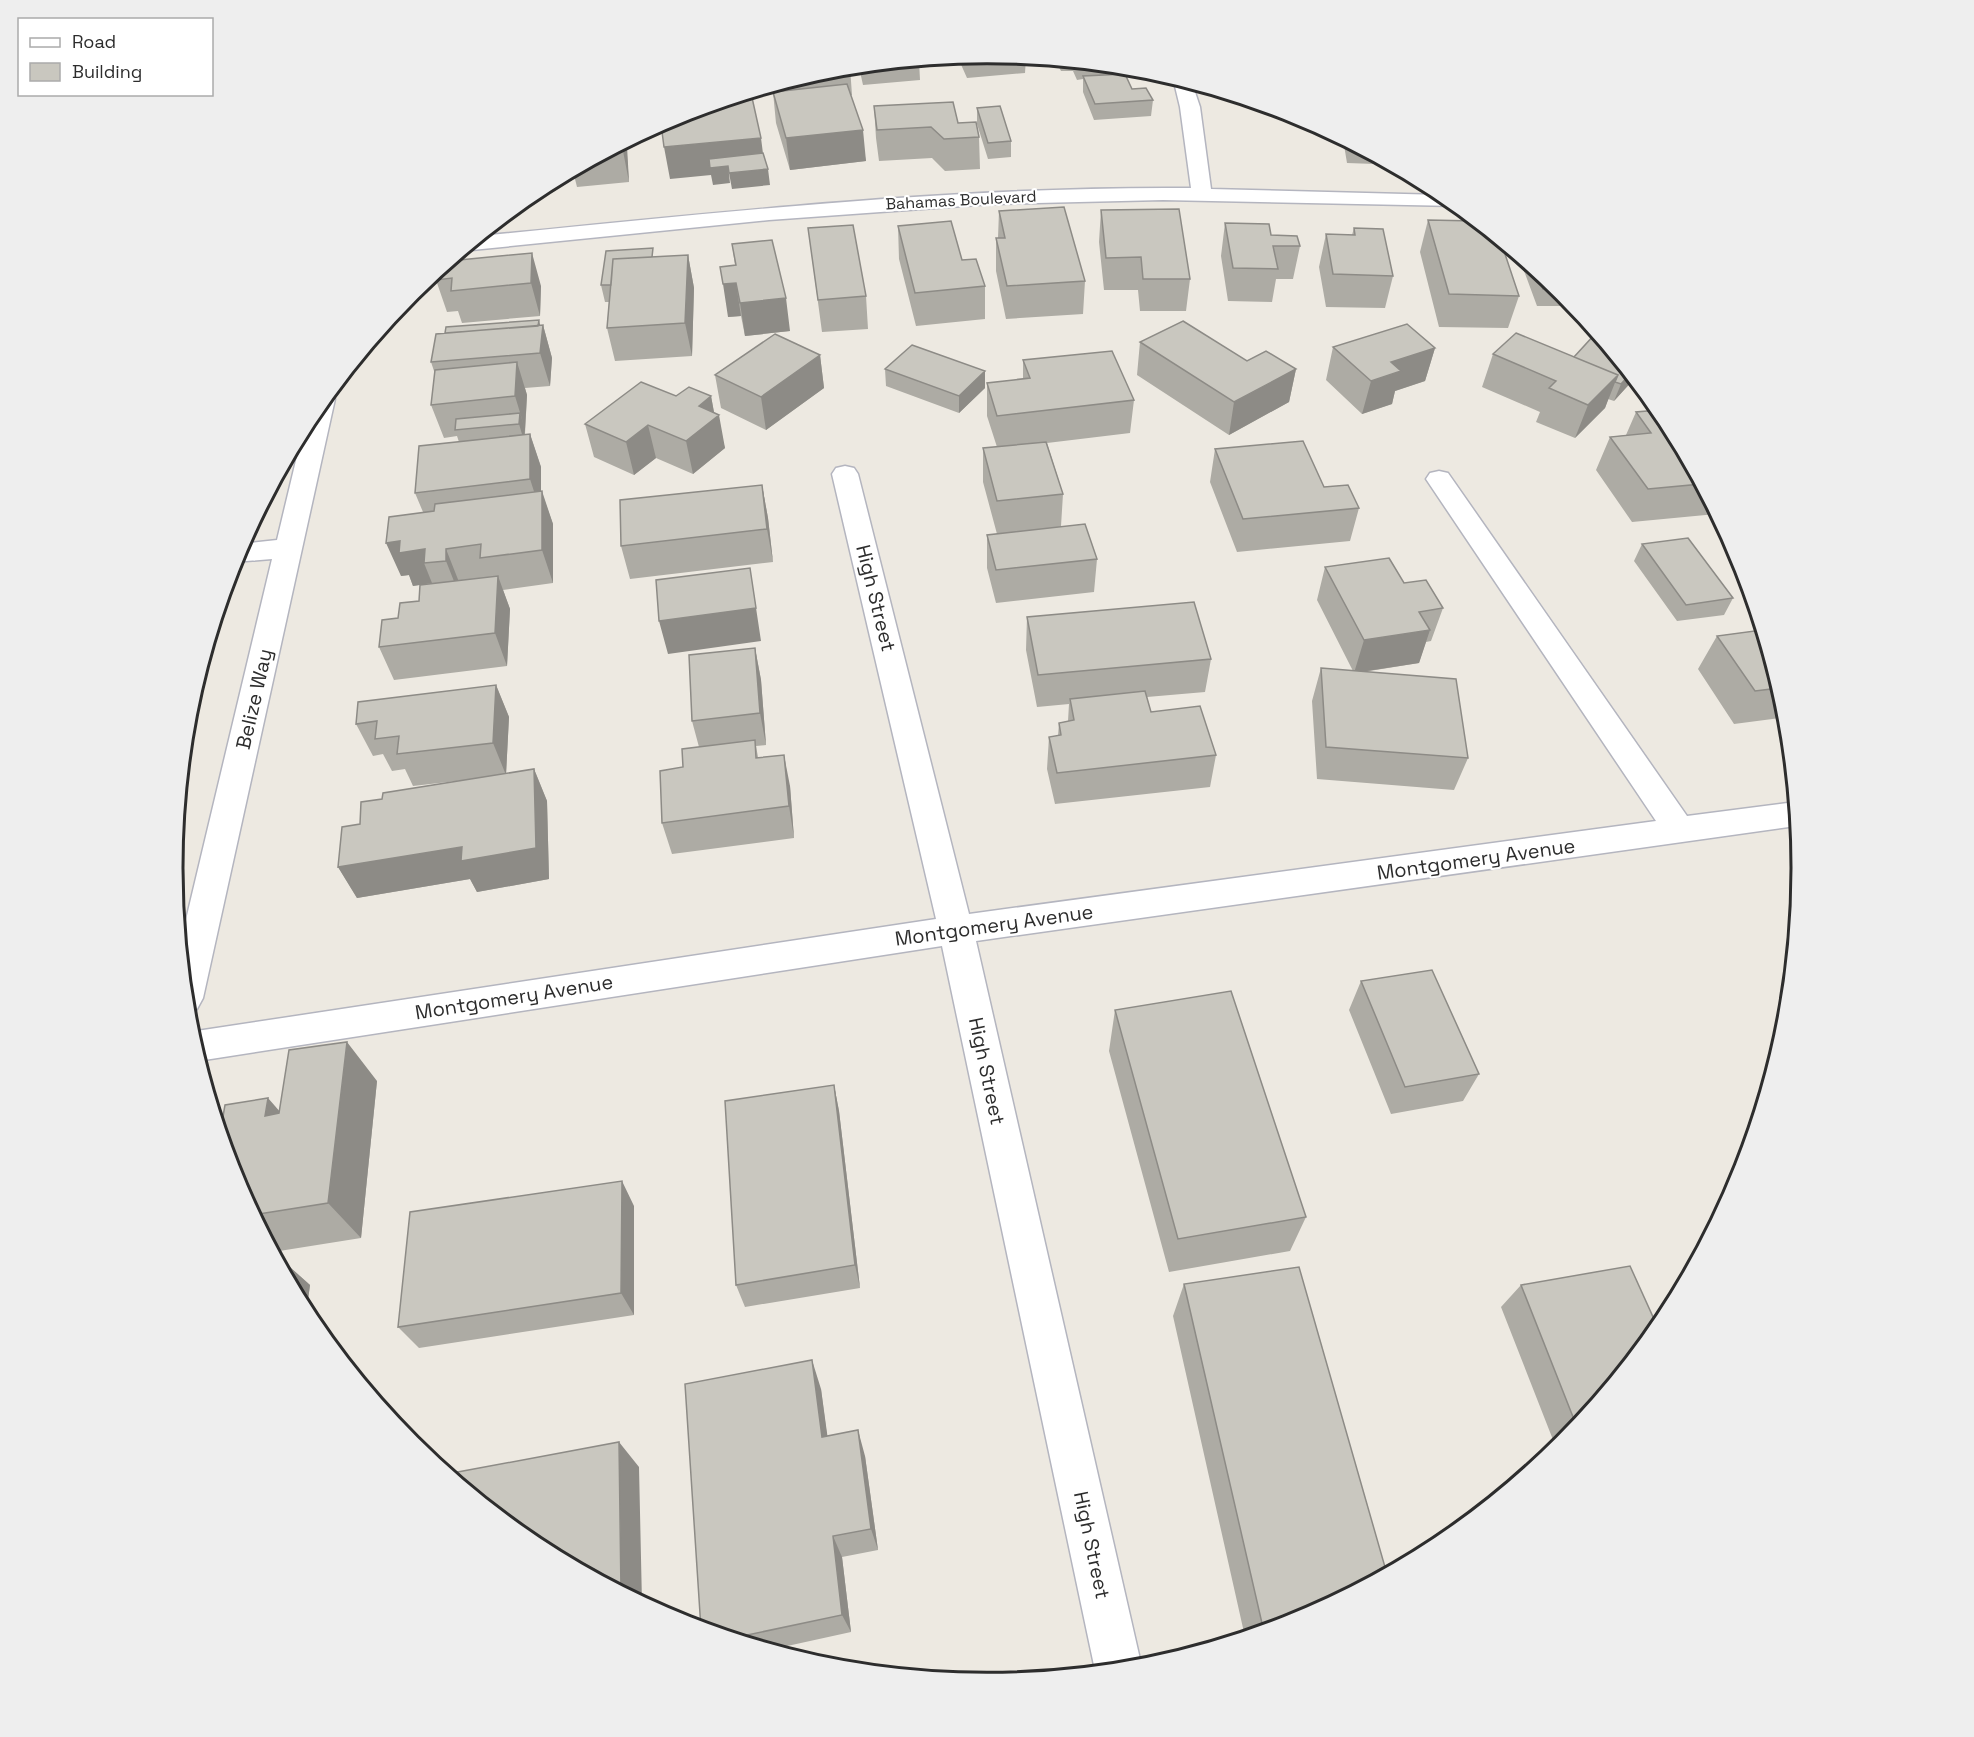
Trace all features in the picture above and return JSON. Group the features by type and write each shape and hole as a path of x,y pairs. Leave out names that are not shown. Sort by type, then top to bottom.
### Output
{"street":[{"path":"1184,89 1190,107 1202,195"},
{"name":"Bahamas Boulevard","path":"485,242 907,202 1068,195 1202,195 1435,201"},
{"name":"Belize Way","path":"190,975 317,423"},
{"name":"High Street","path":"845,474 956,930 1117,1662"},
{"path":"1439,478 1680,831"},
{"path":"248,553 288,548"},
{"name":"Montgomery Avenue","path":"203,1045 956,930 1789,815"}],"building":[{"path":"1113,75 1126,77 1132,89 1146,88 1153,100 1095,104 1083,76"},
{"path":"847,84 863,130 786,138 773,94"},
{"path":"753,100 761,138 664,147 662,133"},
{"path":"953,102 958,123 976,122 979,137 944,139 931,127 877,130 874,106"},
{"path":"1000,106 1011,141 988,143 977,108"},
{"path":"763,153 768,169 729,173 728,166 710,168 709,159"},
{"path":"1064,207 1085,281 1007,286 996,238 1005,238 999,211"},
{"path":"1179,209 1190,279 1143,279 1141,257 1106,258 1101,210"},
{"path":"1428,220 1462,221 1505,254 1519,296 1449,294"},
{"path":"951,221 962,260 976,259 985,286 915,293 898,226"},
{"path":"1225,223 1269,224 1271,235 1297,236 1300,246 1273,246 1278,269 1233,268"},
{"path":"853,225 866,296 818,300 808,228"},
{"path":"1354,228 1383,229 1393,276 1333,274 1326,234 1355,235"},
{"path":"772,240 786,298 740,303 736,283 723,284 720,267 736,265 732,244"},
{"path":"653,248 652,257 613,259 611,285 601,285 606,251"},
{"path":"532,253 531,283 451,291 452,278 440,279 462,260"},
{"path":"688,255 685,323 607,328 613,259"},
{"path":"539,320 538,326 445,333 446,327"},
{"path":"1183,321 1247,361 1266,351 1296,369 1234,402 1140,342"},
{"path":"1407,324 1435,348 1391,362 1401,371 1371,381 1333,347"},
{"path":"543,325 540,353 431,362 436,334"},
{"path":"1516,333 1618,375 1588,405 1549,388 1556,381 1493,354"},
{"path":"775,334 820,355 761,397 715,375"},
{"path":"1591,338 1625,379 1621,384 1615,382 1618,375 1574,357"},
{"path":"912,345 985,371 959,396 885,369"},
{"path":"1112,351 1134,400 997,416 987,383 1030,378 1023,360"},
{"path":"517,362 515,396 431,405 435,370"},
{"path":"641,382 676,396 689,387 711,396 699,406 719,415 686,441 648,425 626,442 585,424"},
{"path":"1648,411 1693,485 1648,489 1610,437 1651,433 1636,412"},
{"path":"520,413 519,424 455,430 456,419"},
{"path":"530,434 530,479 415,493 419,446"},
{"path":"1303,441 1324,487 1348,485 1359,508 1243,519 1215,449"},
{"path":"1046,442 1063,494 997,501 983,448"},
{"path":"762,485 767,529 621,546 620,500"},
{"path":"542,491 542,550 480,558 481,544 446,549 446,561 424,563 425,549 399,553 400,541 386,543 389,517 434,511 435,504"},
{"path":"1085,524 1097,559 996,570 987,535"},
{"path":"1688,538 1733,598 1686,605 1642,544"},
{"path":"1389,558 1404,583 1426,580 1443,608 1419,612 1430,630 1364,640 1325,567"},
{"path":"750,568 756,608 659,621 656,580"},
{"path":"498,576 495,633 379,647 382,620 398,618 400,603 419,601 420,585"},
{"path":"1194,602 1211,659 1038,675 1027,617"},
{"path":"1755,631 1771,689 1755,691 1717,636"},
{"path":"755,648 760,713 692,721 689,655"},
{"path":"1321,668 1456,679 1468,758 1326,747"},
{"path":"496,685 493,743 397,754 399,736 375,739 377,721 356,724 358,702"},
{"path":"1145,691 1151,712 1200,706 1216,755 1057,773 1049,737 1061,735 1059,723 1074,720 1070,699"},
{"path":"755,740 756,758 784,755 789,806 662,823 660,771 683,767 682,749"},
{"path":"534,769 536,848 461,861 462,847 338,867 342,827 360,824 361,802 382,799 383,793"},
{"path":"1432,970 1479,1074 1405,1087 1361,981"},
{"path":"1231,991 1306,1217 1178,1239 1115,1010"},
{"path":"347,1042 328,1203 261,1214 244,1176 223,1117 225,1105 268,1098 265,1116 279,1113 289,1050"},
{"path":"834,1085 855,1265 736,1285 725,1101"},
{"path":"622,1181 621,1293 398,1327 410,1212"},
{"path":"1630,1266 1654,1318 1625,1358 1573,1418 1521,1285"},
{"path":"1299,1267 1385,1567 1343,1590 1262,1624 1184,1284"},
{"path":"812,1360 822,1437 858,1430 871,1529 833,1536 842,1615 746,1635 700,1619 685,1384"},
{"path":"619,1442 621,1585 540,1537 456,1472"}]}
